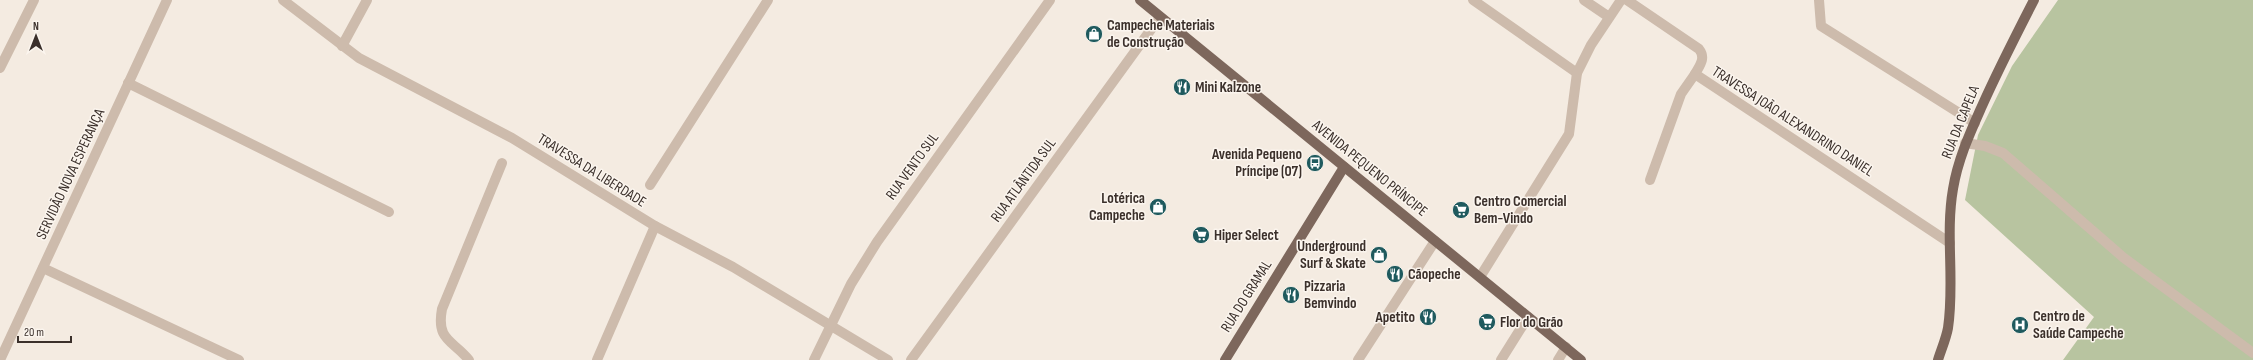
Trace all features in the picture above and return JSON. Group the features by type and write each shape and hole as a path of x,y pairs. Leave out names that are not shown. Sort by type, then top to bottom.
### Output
{"main road":[{"name":"AVENIDA PEQUENO PRÍNCIPE","path":"1140,0 1581,360"},
{"name":"RUA DA CAPELA","path":"1938,360 1948,330 1953,189 1965,143 2001,64 2034,0"},
{"name":"RUA DO GRAMAL","path":"1225,360 1344,166"}],"street":[{"path":"0,68 34,0"},
{"name":"SERVIDÃO NOVA ESPERANÇA","path":"0,360 167,0"},
{"name":"TRAVESSA DA LIBERDADE","path":"283,0 342,46 389,75 512,138 655,226 733,267 888,360"},
{"path":"342,46 367,0"},
{"path":"650,185 768,0"},
{"name":"RUA VENTO SUL","path":"814,360 830,324 877,242 1050,0"},
{"path":"1473,0 1577,73"},
{"path":"1584,0 1609,17"},
{"path":"1480,277 1569,134 1577,73 1591,45 1621,0"},
{"name":"TRAVESSA JOÃO ALEXANDRINO DANIEL","path":"1627,0 1699,49 1703,54 1703,60 1695,74 1950,243"},
{"path":"1819,0 1821,26 1975,123"},
{"name":"RUA ATLÂNTIDA SUL","path":"911,360 1160,17"},
{"path":"1650,180 1681,94 1695,74"},
{"path":"128,83 389,212"},
{"path":"1965,143 1985,146 2003,153 2124,258 2253,353"},
{"path":"469,360 447,341 442,332 440,321 442,309 502,163"},
{"path":"596,360 655,226"},
{"path":"1358,360 1435,241"},
{"path":"43,268 239,360"},
{"path":"1501,360 1528,317"},
{"path":"1558,360 1566,347"}],"green space":[{"path":"2058,0 2253,0 2253,360 2063,360 2094,317 1965,200 1978,135 2012,66"}],"place":[{"name":"Campeche Materiais de Construção","path":"1094,34"},
{"name":"Mini Kalzone","path":"1182,87"},
{"name":"Avenida Pequeno Príncipe (07)","path":"1315,163"},
{"name":"Lotérica Campeche","path":"1158,207"},
{"name":"Centro Comercial Bem-Vindo","path":"1461,210"},
{"name":"Hiper Select","path":"1201,235"},
{"name":"Underground Surf & Skate","path":"1379,255"},
{"name":"Cãopeche","path":"1395,274"},
{"name":"Pizzaria Bemvindo","path":"1291,295"},
{"name":"Apetito","path":"1428,317"},
{"name":"Flor do Grão","path":"1487,322"},
{"name":"Centro de Saúde Campeche","path":"2020,325"}]}
